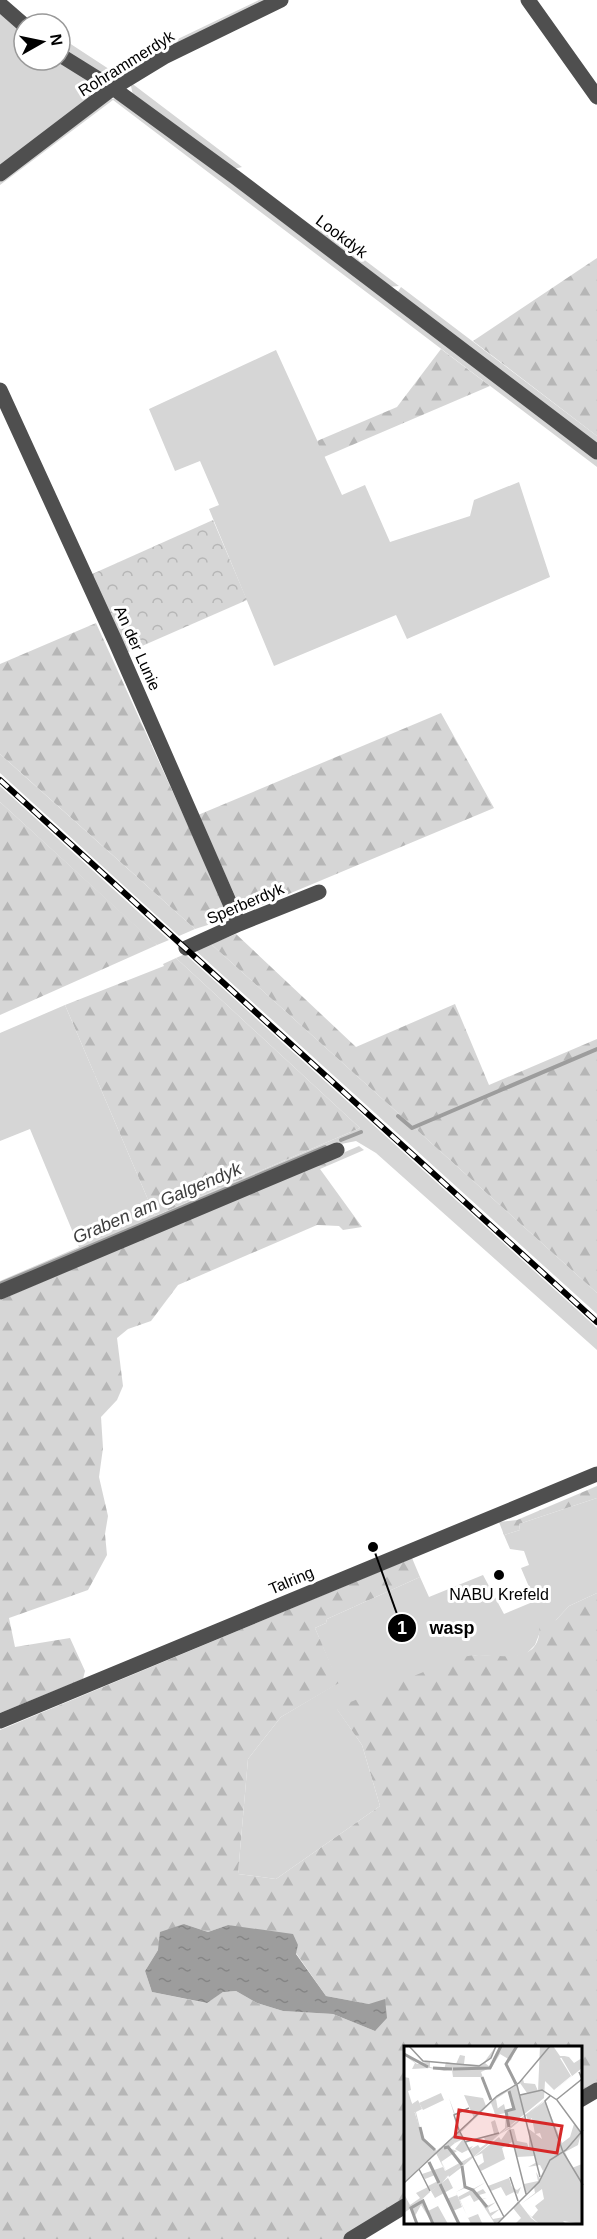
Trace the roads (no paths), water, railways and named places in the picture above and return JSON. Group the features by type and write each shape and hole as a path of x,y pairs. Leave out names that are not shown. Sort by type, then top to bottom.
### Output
{"street":[{"name":"Rohrammerdyk","path":"0,174 113,88 164,57 281,0"},
{"path":"528,0 597,97"},
{"path":"0,3 12,14"},
{"name":"Lookdyk","path":"72,62 113,88 235,177 597,452"},
{"name":"An der Lunie","path":"0,390 116,643 239,924"},
{"name":"Sperberdyk","path":"186,948 319,892"},
{"path":"0,1292 337,1150"},
{"name":"Talring","path":"0,1721 597,1474"},
{"path":"582,2099 597,2090"},
{"path":"351,2239 404,2207"}],"water":[{"path":"184,1924 208,1932 228,1925 293,1934 298,1945 296,1954 326,1996 369,2004 385,1999 387,2018 375,2031 333,2014 283,2011 257,2003 236,1991 223,1992 207,2003 152,1992 145,1971 158,1950 160,1932"}],"waterway":[{"name":"Graben am Galgendyk","path":"398,1116 412,1128 597,1049"},
{"name":"Graben am Galgendyk","path":"341,1140 361,1132"},
{"name":"Graben am Galgendyk","path":"0,1284 325,1147"}],"railway":[{"path":"0,780 597,1322"}],"place":[{"name":"wasp","path":"373,1547"},
{"name":"NABU Krefeld","path":"499,1575"}]}
